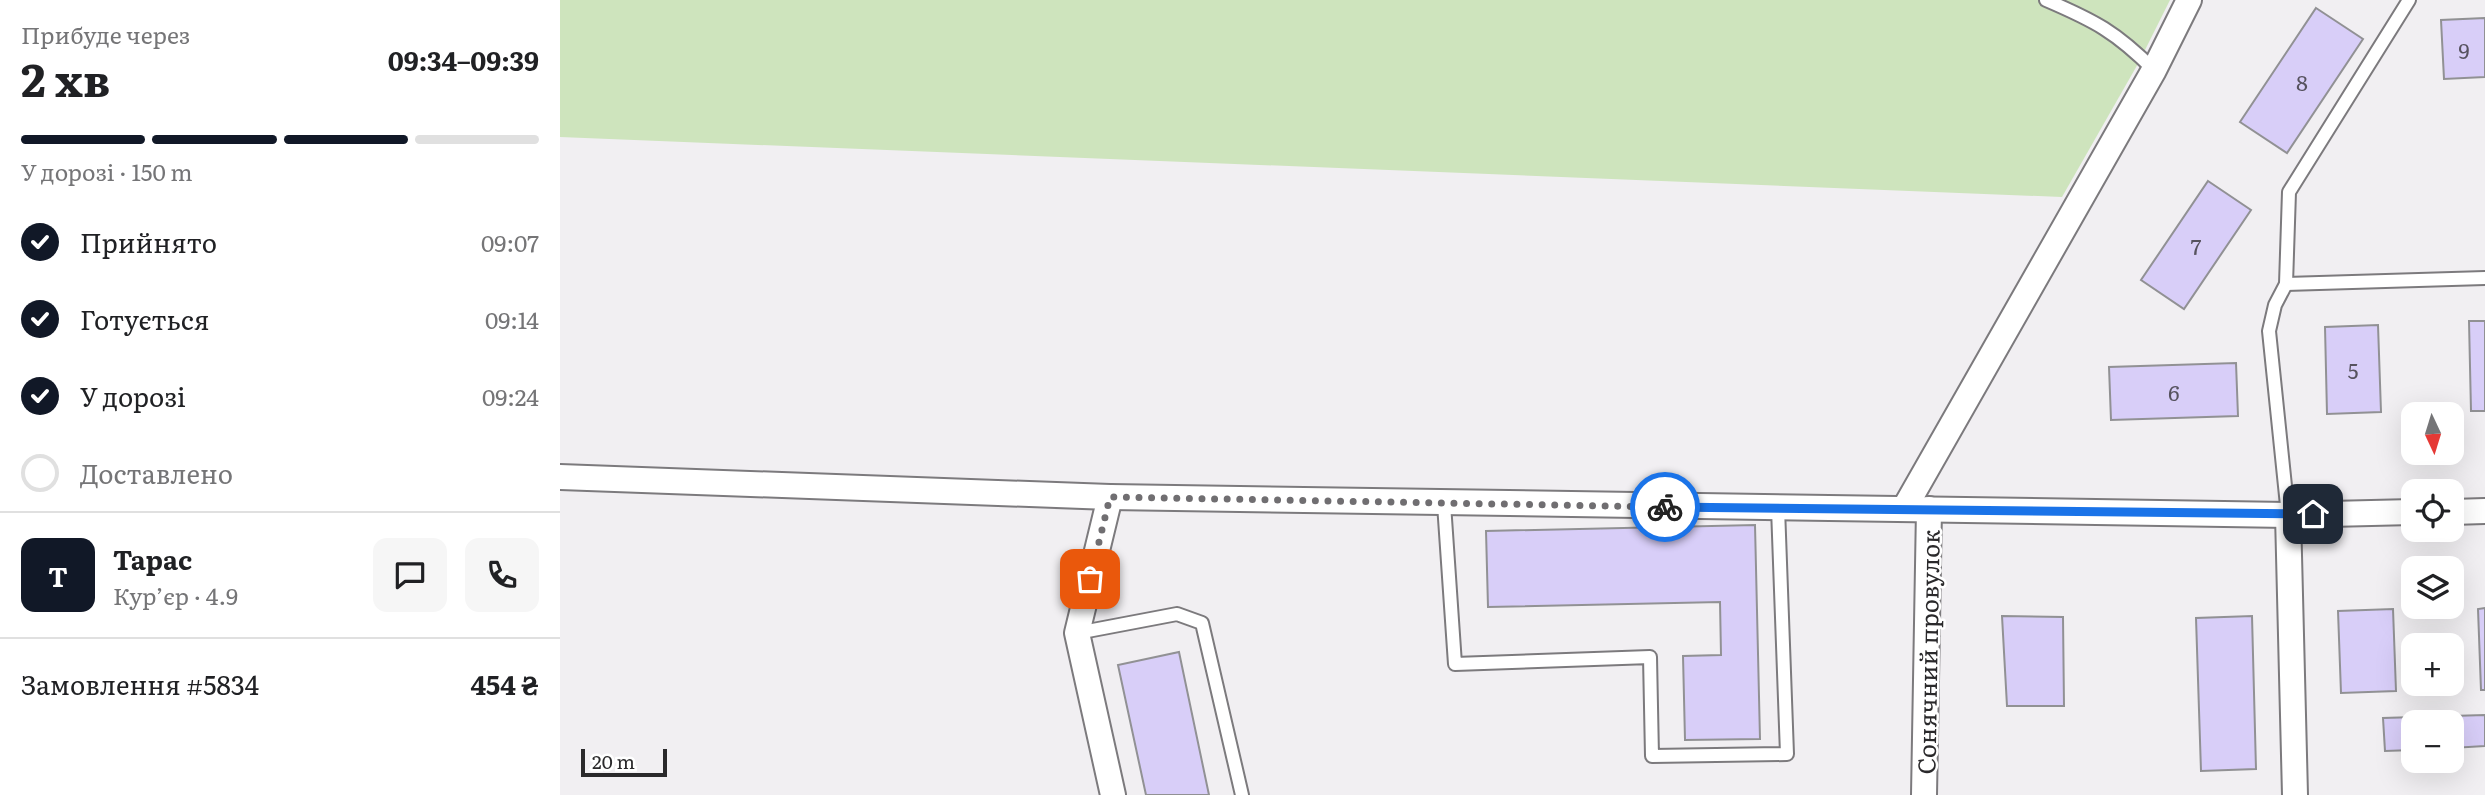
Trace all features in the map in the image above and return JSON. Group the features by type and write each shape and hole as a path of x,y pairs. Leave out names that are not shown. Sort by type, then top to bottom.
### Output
{"street":[{"path":"1904,509 2154,70 2189,0"},
{"path":"560,477 1110,497 1444,504 2288,515 2401,512"},
{"path":"1110,497 1077,633 1113,795"},
{"name":"Сонячний провулок","path":"1924,795 1929,509"},
{"path":"2464,512 2485,511"},
{"path":"2288,515 2295,795"}],"lane":[{"path":"2046,0 2089,18 2123,39 2154,70"},
{"path":"2288,515 2269,331 2275,305 2286,284 2289,192 2409,0"},
{"path":"2286,284 2485,278"},
{"path":"1444,504 1455,664 1650,657 1652,755 1787,754 1779,508"},
{"path":"1077,633 1177,614 1202,623 1242,795"}],"green space":[{"path":"560,0 2170,0 2139,62 2062,197 560,137"}],"building":[{"path":"2316,8 2363,39 2287,153 2240,122"},
{"path":"2485,18 2485,77 2444,79 2441,20"},
{"path":"2208,181 2251,210 2184,309 2141,280"},
{"path":"2469,321 2485,321 2485,411 2471,411"},
{"path":"2378,325 2381,412 2327,414 2325,327"},
{"path":"2236,363 2238,416 2111,420 2109,367"},
{"path":"1755,525 1760,739 1685,740 1683,656 1721,655 1720,602 1488,607 1486,531"},
{"path":"2485,608 2485,690 2481,690 2478,609"},
{"path":"2393,609 2396,691 2341,693 2338,611"},
{"path":"2002,616 2063,617 2064,706 2007,706"},
{"path":"2252,616 2256,769 2201,771 2196,618"},
{"path":"1179,652 1209,795 1146,795 1118,665"},
{"path":"2485,715 2485,746 2464,747 2464,716"},
{"path":"2401,717 2401,750 2385,751 2383,718"}],"way so far":[{"path":"1090,579 1110,497 1665,507"}],"route":[{"path":"1665,507 2313,514"}]}
